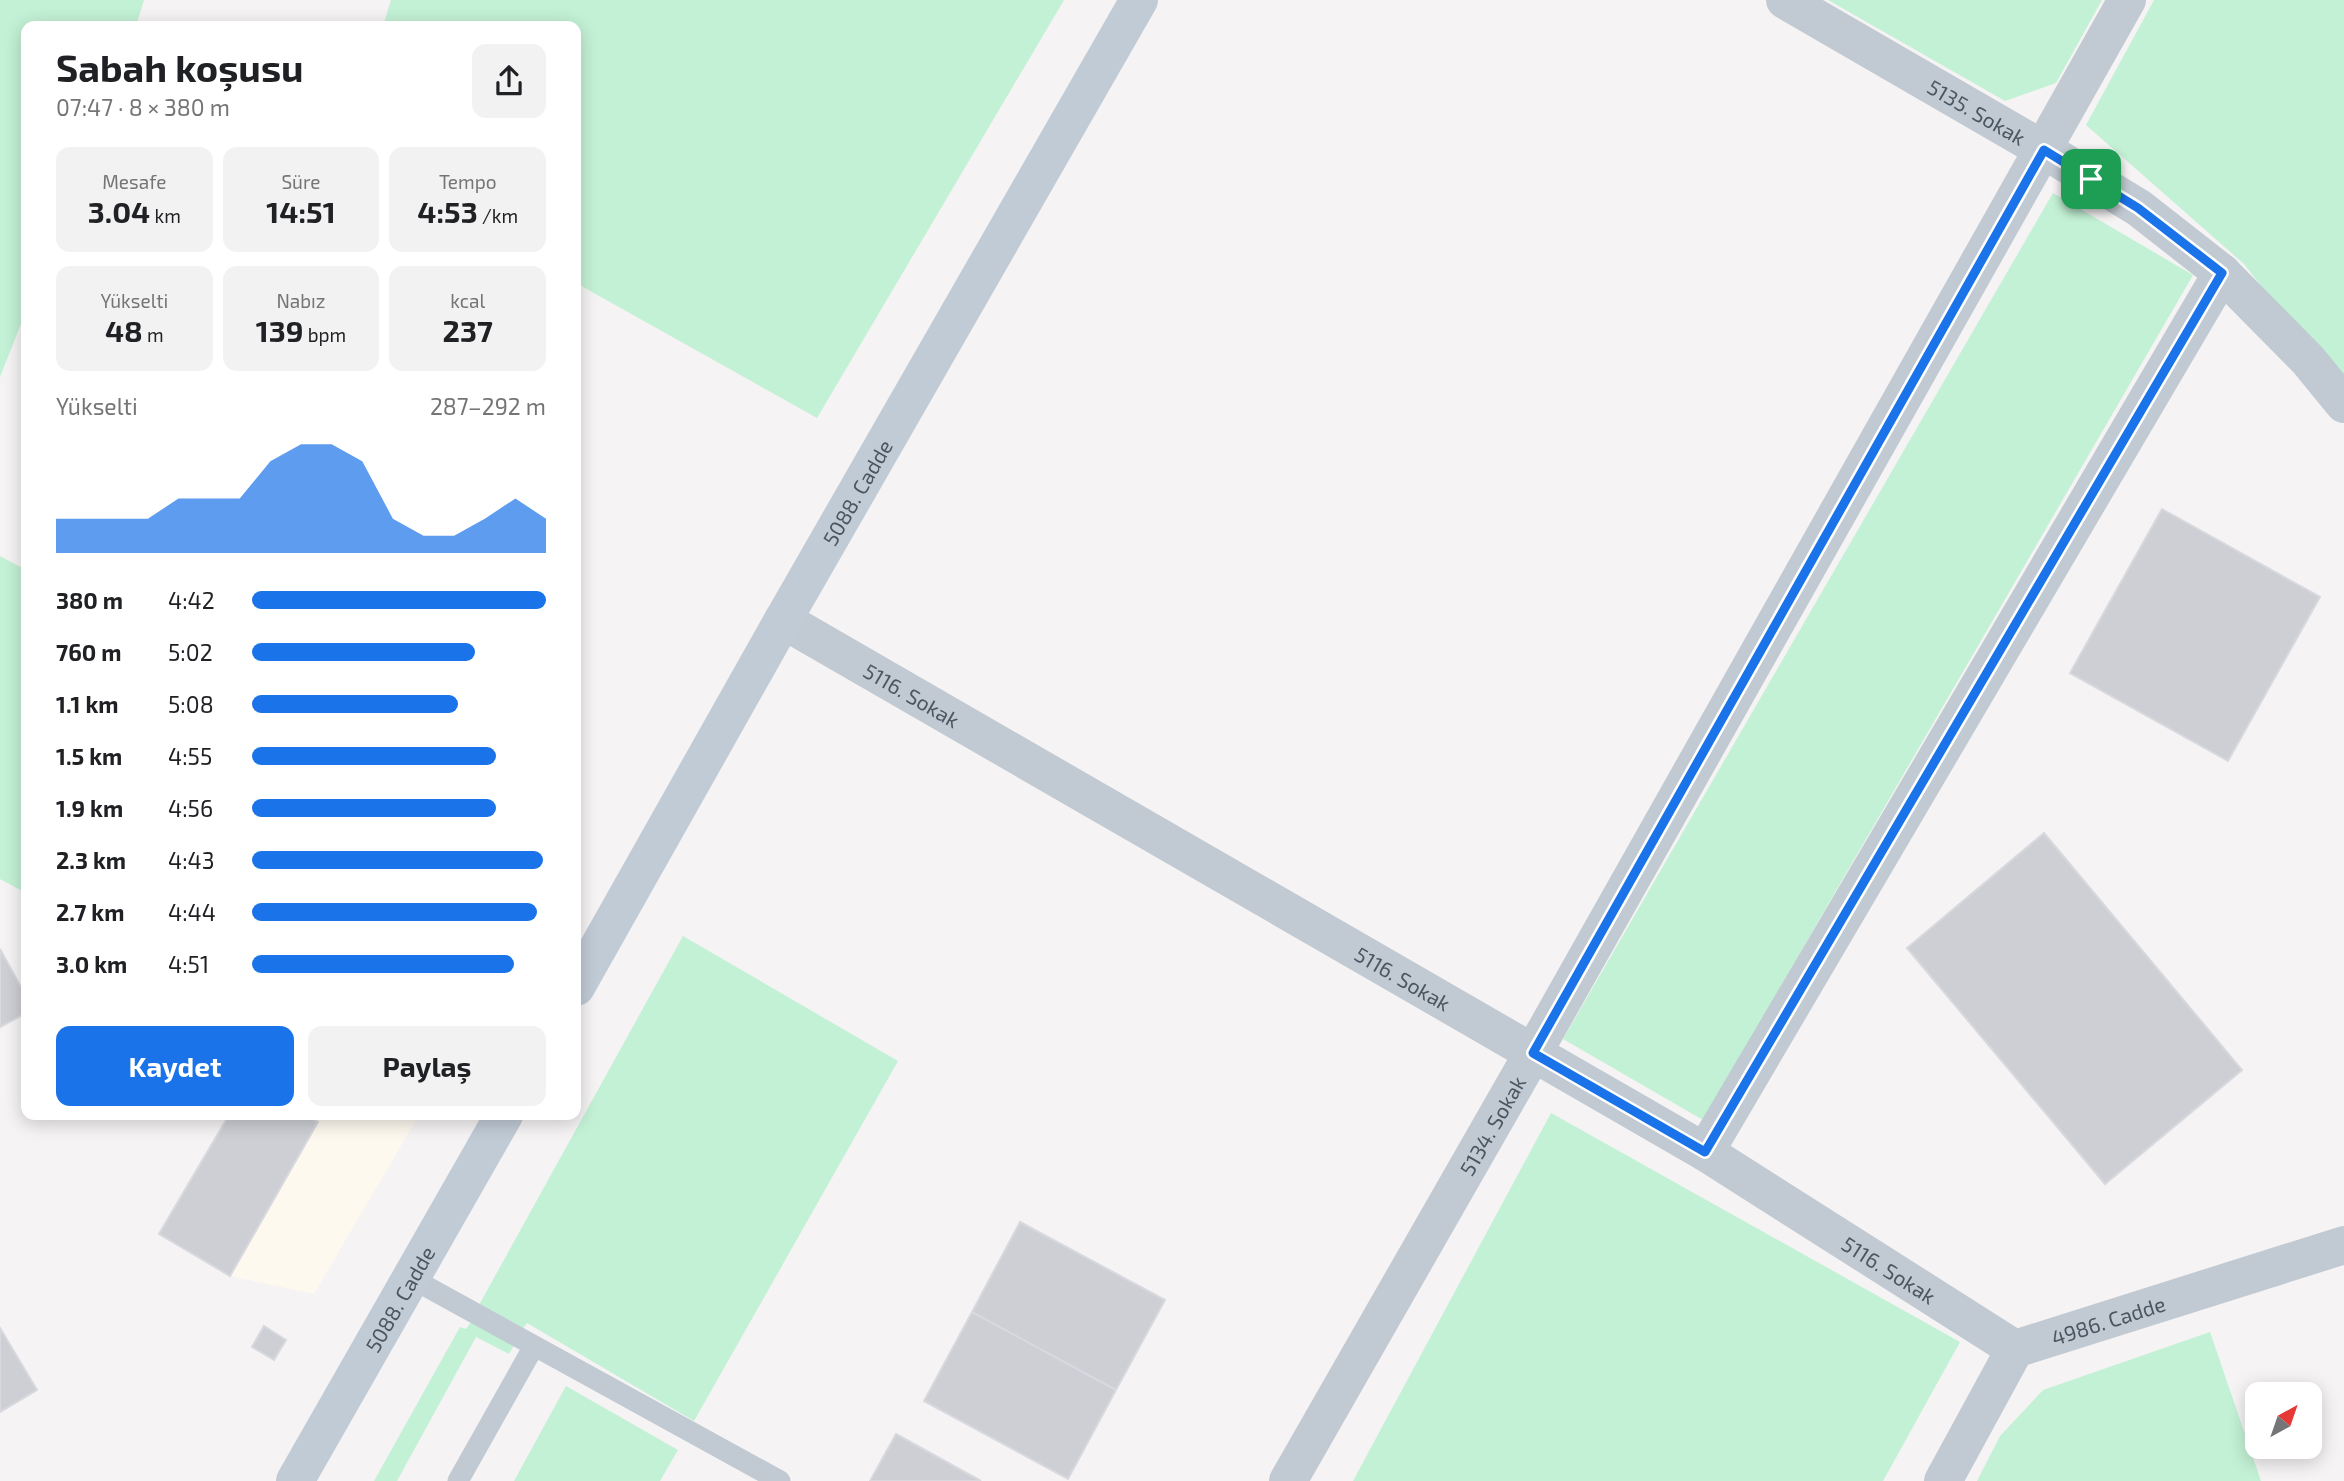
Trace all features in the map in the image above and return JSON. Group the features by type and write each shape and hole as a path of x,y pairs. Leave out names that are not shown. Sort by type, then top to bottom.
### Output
{"street":[{"name":"5088. Cadde","path":"581,978 1139,0"},
{"name":"5135. Sokak","path":"1785,0 2044,150 2138,208 2222,273 2308,360 2344,404"},
{"name":"5134. Sokak","path":"1288,1481 1533,1053 2127,0"},
{"path":"1705,1152 2222,273"},
{"name":"5116. Sokak","path":"783,620 1705,1152 2015,1349"},
{"name":"5088. Cadde","path":"295,1481 501,1120"},
{"name":"4986. Cadde","path":"2015,1349 2344,1245"},
{"path":"1943,1481 2015,1349"}],"lane":[{"path":"411,1278 780,1481"},
{"path":"458,1481 534,1346"}],"shaded area":[{"path":"226,1120 416,1120 314,1294 230,1276 159,1234"}],"green space":[{"path":"0,0 144,0 138,21 21,21 21,324 0,377"},
{"path":"391,0 1064,0 817,418 581,286 581,21 385,21"},
{"path":"1828,0 2102,0 2056,83 2005,101"},
{"path":"2154,0 2344,0 2344,392 2244,264 2086,125"},
{"path":"2053,193 2193,275 1703,1120 1563,1039"},
{"path":"0,556 21,567 21,890 0,879"},
{"path":"683,936 898,1061 694,1421 527,1323 521,1331 479,1305"},
{"path":"1551,1113 1960,1342 1883,1481 1353,1481"},
{"path":"473,1319 514,1345 509,1354 476,1337 397,1481 374,1481 460,1327 466,1329"},
{"path":"2210,1332 2245,1434 2245,1460 2254,1460 2261,1481 1977,1481 2000,1436 2043,1390"},
{"path":"566,1386 678,1450 660,1481 514,1481"}],"building":[{"path":"2162,509 2320,597 2228,761 2070,673"},
{"path":"2044,833 2242,1070 2105,1184 1907,948"},
{"path":"0,949 21,987 21,1016 0,1027"},
{"path":"226,1120 318,1122 230,1276 159,1234"},
{"path":"1020,1222 1165,1300 1116,1390 972,1312"},
{"path":"972,1312 1116,1390 1068,1479 924,1401"},
{"path":"264,1326 286,1340 274,1360 252,1347"},
{"path":"0,1328 37,1390 0,1412"},
{"path":"896,1434 981,1481 870,1481"}],"route":[{"path":"2044,150 2091,179 2138,208 2222,273 1705,1152 1533,1053 2044,150"}]}
